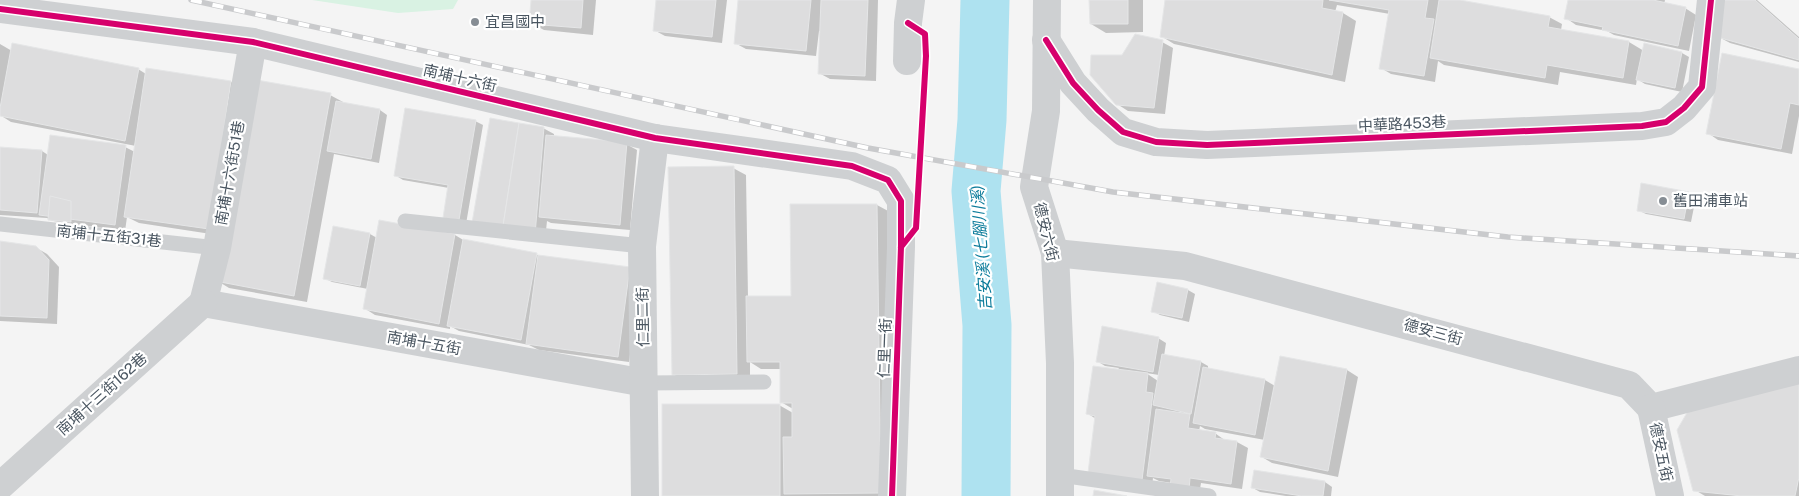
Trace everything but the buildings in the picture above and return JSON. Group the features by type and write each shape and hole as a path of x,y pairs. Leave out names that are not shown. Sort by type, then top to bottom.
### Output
{"street":[{"path":"907,61 911,0"},
{"name":"德安六街","path":"1047,0 1046,111 1034,188 1055,253 1060,363 1060,485"},
{"name":"中華路453巷","path":"1046,40 1073,83 1098,110 1122,132 1156,142 1207,145 1642,126 1666,122 1684,108 1702,87 1711,0"},
{"name":"南埔十六街","path":"0,9 253,42 655,138 852,166 888,180 901,201"},
{"name":"南埔十六街51巷","path":"203,303 218,248 253,42"},
{"name":"仁里二街","path":"646,496 642,246 655,138"},
{"name":"仁里一街","path":"892,496 901,201"},
{"name":"德安三街","path":"1055,253 1185,266 1629,385 1651,408"},
{"name":"南埔十五街","path":"203,303 644,383"},
{"name":"南埔十三街162巷","path":"4,475 203,303"},
{"path":"1651,408 1799,370"},
{"name":"德安五街","path":"1651,408 1670,496"}],"lane":[{"path":"405,221 642,246"},
{"name":"南埔十五街31巷","path":"0,224 218,248"},
{"path":"644,383 764,382"},
{"path":"1060,485 1209,496"}],"green space":[{"path":"312,0 458,0 453,9 398,13"}],"waterway":[{"name":"吉安溪 (七腳川溪)","path":"985,0 982,120 976,191 987,325 986,496"}],"railway":[{"path":"191,0 868,148 1113,192 1508,237 1799,256"}],"cycle path":[{"path":"1046,40 1073,83 1098,110 1123,132 1156,142 1207,145 1642,126 1666,122 1684,108 1702,87 1711,0"},
{"path":"0,9 253,42 655,138 852,166 888,180 901,201 892,496"},
{"path":"901,247 916,228 926,56 925,34 908,23"}],"place":[{"name":"宜昌國中","path":"475,22"},
{"name":"舊田浦車站","path":"1663,201"}]}
